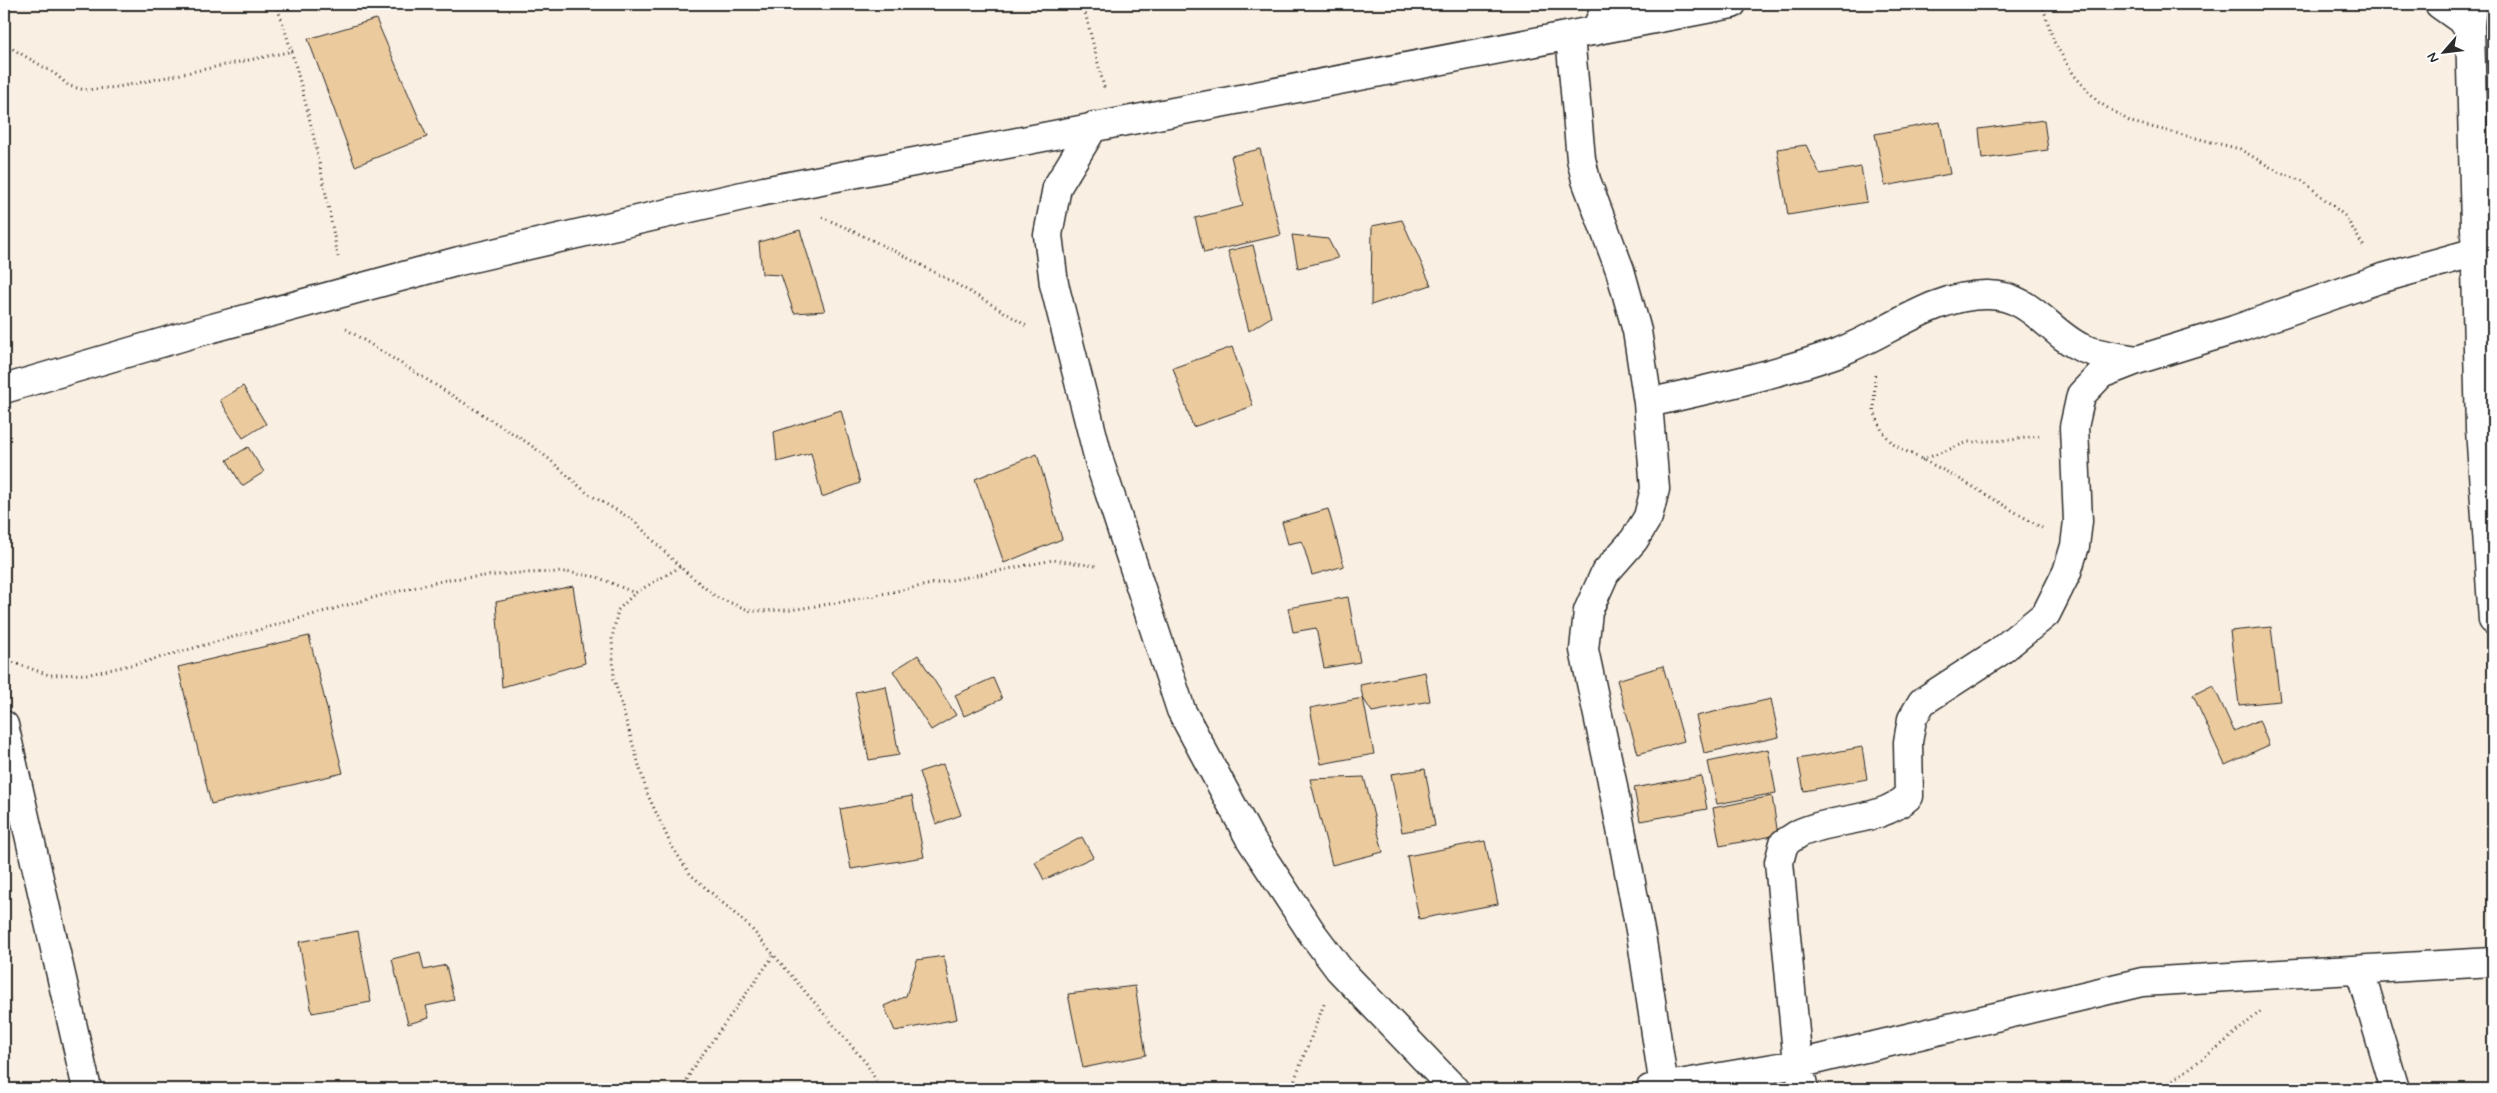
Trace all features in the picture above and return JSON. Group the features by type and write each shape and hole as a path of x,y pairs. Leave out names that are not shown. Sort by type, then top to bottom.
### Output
{"main road":[{"path":"1608,4 1582,33 1581,159 1586,180 1620,270 1637,331 1648,403 1655,489 1648,517 1634,540 1605,573 1588,611 1584,650 1611,776 1642,942 1657,1088 1801,1077 2142,982 2493,962"},
{"path":"4,388 304,302 459,261 755,193 1732,4"},
{"path":"2439,4 2471,15 2480,429 2493,620"},
{"path":"1103,125 1058,187 1048,235 1054,284 1100,464 1181,710 1249,838 1312,933 1339,968 1454,1089"},
{"path":"1801,1077 1778,862 1784,843 1801,833 1882,812 1900,805 1909,796 1908,742 1912,719 1922,702 2000,652 2046,614 2067,572 2075,546 2078,521 2074,427 2081,395 2101,374 2137,360 2234,330 2380,279 2476,252"},
{"path":"1648,403 1756,379 1836,353 1927,309 1960,298 1989,294 2014,300 2038,313 2081,347 2105,355 2137,360"},
{"path":"4,725 88,1089"},
{"path":"2360,970 2395,1089"}],"path":[{"path":"276,4 293,51 326,193 344,292"},
{"path":"1083,4 1103,125"},
{"path":"2042,4 2054,42 2074,76 2098,102 2131,122 2240,149 2280,173 2303,181 2345,216 2361,240 2380,279"},
{"path":"4,44 54,73 69,86 85,90 118,87 293,51"},
{"path":"818,215 880,242 947,278 1073,355"},
{"path":"304,302 549,459 587,493 632,520 680,567 716,597 751,611 790,610 836,603 1053,560 1097,567 1138,584"},
{"path":"1882,331 1874,381 1874,411 1882,431 1894,445 1953,475 2018,516 2075,546"},
{"path":"1922,460 1968,442 2010,440 2074,427"},
{"path":"680,567 635,593 618,610 612,638 614,671 647,793 671,845 690,874 730,908 774,955 866,1063 881,1089"},
{"path":"4,659 49,675 90,674 144,662 383,595 450,579 520,573 566,572 597,577 635,593"},
{"path":"682,1089 692,1069 739,1007 774,955"},
{"path":"1291,1089 1339,968"},
{"path":"2161,1089 2221,1045 2264,1009"}],"building":[{"path":"376,19 427,137 355,166 308,39"},
{"path":"2044,120 2048,150 1982,159 1979,129"},
{"path":"1940,122 1950,174 1885,186 1875,134"},
{"path":"1806,145 1820,174 1861,167 1867,202 1788,215 1777,149"},
{"path":"1260,149 1281,235 1204,253 1195,218 1243,206 1231,156"},
{"path":"1402,220 1431,285 1371,305 1372,226"},
{"path":"800,230 825,311 794,313 781,275 762,274 759,242"},
{"path":"1292,235 1328,239 1338,258 1298,268"},
{"path":"1253,245 1271,317 1249,331 1228,251"},
{"path":"1232,347 1253,406 1193,427 1173,368"},
{"path":"243,386 266,424 243,438 220,400"},
{"path":"841,410 860,483 822,497 811,453 777,462 774,432"},
{"path":"248,447 264,472 242,486 227,460"},
{"path":"1037,454 1062,539 1004,563 975,479"},
{"path":"1328,509 1344,566 1312,575 1302,541 1288,544 1282,522"},
{"path":"573,586 585,663 502,687 496,602"},
{"path":"1348,597 1360,662 1324,668 1316,628 1293,632 1288,608"},
{"path":"2271,627 2280,701 2239,705 2230,631"},
{"path":"309,636 343,773 211,804 178,667"},
{"path":"918,655 956,715 931,730 893,671"},
{"path":"1663,666 1684,741 1638,754 1617,680"},
{"path":"1425,672 1430,701 1372,712 1363,698 1360,685"},
{"path":"993,678 1002,699 964,716 955,695"},
{"path":"2213,685 2234,731 2259,720 2269,745 2225,765 2193,695"},
{"path":"886,686 899,755 869,760 855,692"},
{"path":"1363,698 1374,754 1321,764 1310,708"},
{"path":"1771,699 1779,737 1704,753 1696,716"},
{"path":"1862,747 1867,779 1804,791 1798,759"},
{"path":"1768,749 1776,793 1717,804 1708,762"},
{"path":"943,764 961,815 936,824 919,772"},
{"path":"1425,769 1435,826 1402,832 1391,774"},
{"path":"1701,776 1707,809 1640,821 1634,788"},
{"path":"1364,777 1383,852 1332,865 1310,779"},
{"path":"912,796 924,857 851,869 840,809"},
{"path":"1772,796 1778,835 1720,846 1713,808"},
{"path":"1082,837 1093,857 1044,880 1035,862"},
{"path":"1485,841 1498,904 1419,919 1407,856"},
{"path":"358,931 371,1002 312,1013 299,942"},
{"path":"420,952 424,970 446,965 454,1000 426,1006 429,1018 408,1024 392,959"},
{"path":"944,956 957,1019 895,1031 884,1006 906,996 917,960"},
{"path":"1135,986 1146,1055 1083,1068 1068,994"}]}
